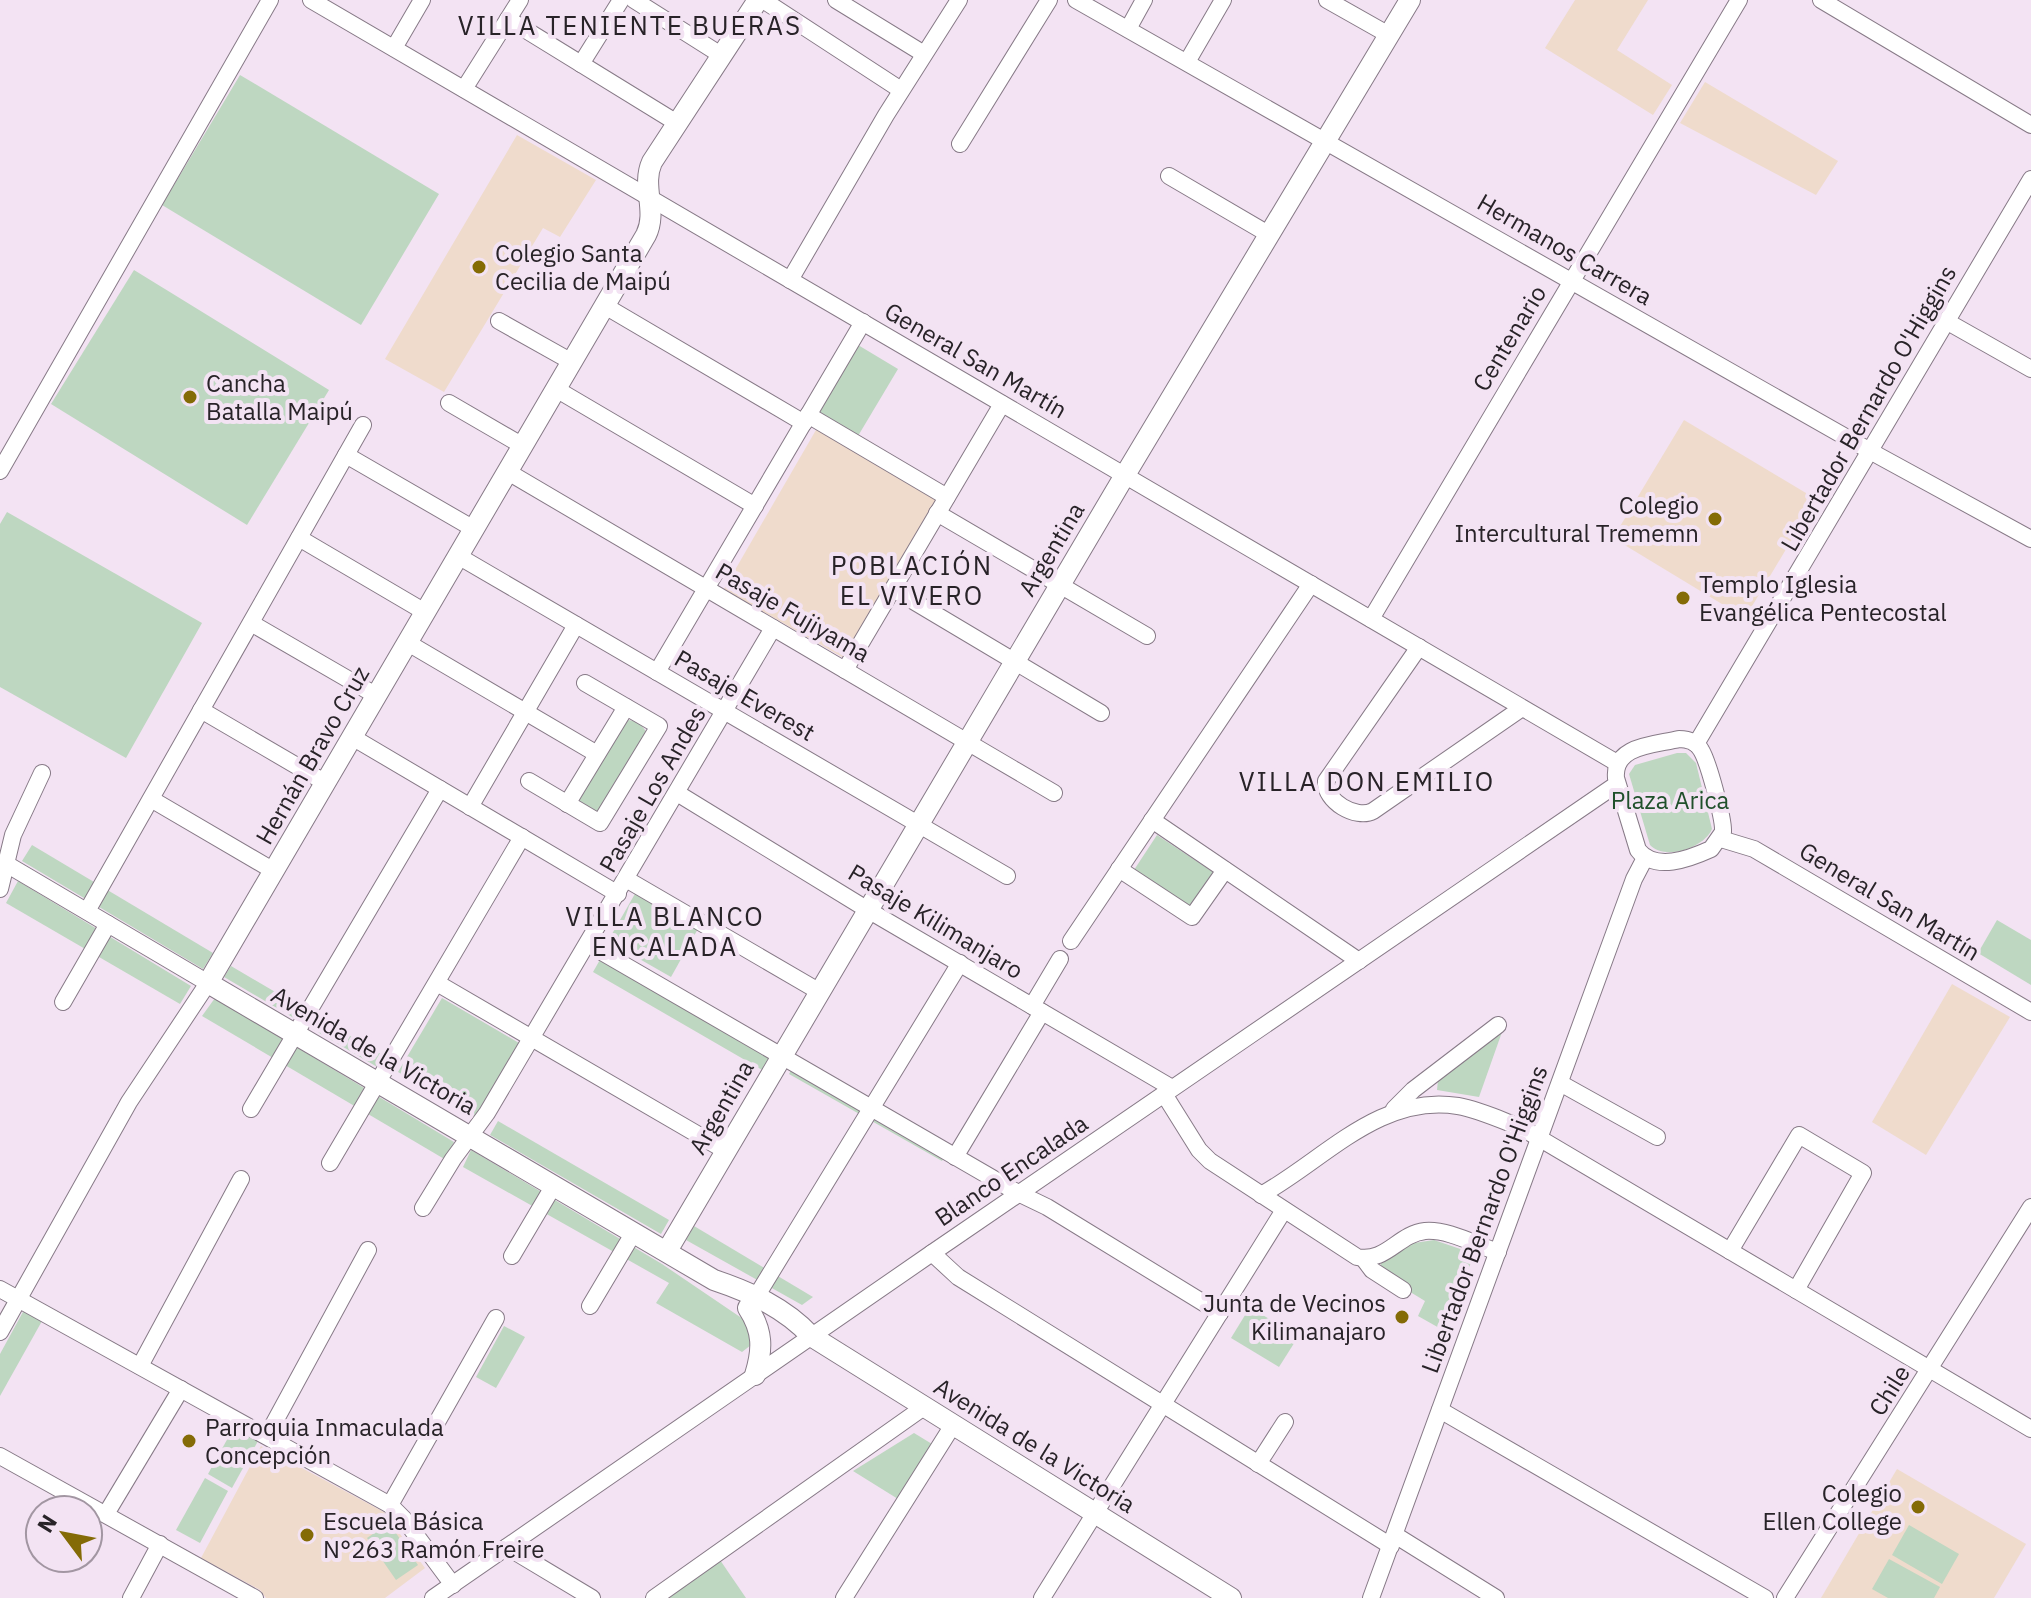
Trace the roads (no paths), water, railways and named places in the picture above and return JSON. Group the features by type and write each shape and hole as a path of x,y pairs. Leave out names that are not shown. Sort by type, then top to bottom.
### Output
{"main road":[{"name":"Hernán Bravo Cruz","path":"208,983 649,230 652,218 647,180 649,168 760,0"},
{"name":"Argentina","path":"667,1251 1125,475 1410,0"},
{"name":"Avenida de la Victoria","path":"208,983 667,1251 752,1302 785,1328 811,1336 1231,1598"},
{"path":"752,1302 761,1335 755,1375"}],"street":[{"path":"0,471 270,0"},
{"path":"394,48 422,0"},
{"path":"464,89 520,0"},
{"path":"581,64 621,0"},
{"path":"634,0 721,55"},
{"path":"760,0 901,90"},
{"path":"836,0 924,54"},
{"path":"790,280 901,90 959,0"},
{"path":"960,144 1049,0"},
{"name":"Hermanos Carrera","path":"1076,0 1868,450 2031,539"},
{"path":"1128,29 1144,0"},
{"path":"1187,62 1223,0"},
{"path":"1327,0 1389,35"},
{"name":"Centenario","path":"1371,619 1739,0"},
{"path":"1821,0 2031,125"},
{"name":"General San Martín","path":"316,1 1617,763"},
{"path":"508,19 677,123"},
{"path":"1169,176 1270,235"},
{"name":"Libertador Bernardo O'Higgins","path":"1696,744 2031,179"},
{"path":"605,306 947,497"},
{"path":"499,321 572,362"},
{"path":"1946,321 2031,369"},
{"path":"657,672 863,322"},
{"path":"556,389 755,506"},
{"path":"449,403 523,446"},
{"path":"845,670 1002,404"},
{"path":"87,911 363,425"},
{"path":"346,455 474,529"},
{"name":"Pasaje Fujiyama","path":"508,472 1054,793"},
{"path":"937,513 1147,636"},
{"path":"299,538 425,612"},
{"name":"Pasaje Everest","path":"458,556 1007,876"},
{"path":"1071,941 1311,584"},
{"path":"893,589 1101,713"},
{"path":"251,623 377,696"},
{"path":"470,807 576,625"},
{"name":"Pasaje Los Andes","path":"423,1208 532,1038 773,628"},
{"path":"408,643 597,754"},
{"path":"1419,647 1328,777 1325,785 1329,796 1353,812 1366,815 1522,708"},
{"path":"529,781 600,823 659,726 585,683"},
{"path":"567,804 626,707"},
{"path":"201,710 326,783"},
{"path":"352,737 522,837 622,886 820,992"},
{"path":"1679,739 1696,744 1704,755 1722,818 1721,839 1705,852 1663,863 1645,858 1637,846 1617,784 1617,763 1628,752 1679,739"},
{"path":"0,889 13,835 42,773"},
{"name":"Blanco Encalada","path":"433,1598 1617,784"},
{"path":"251,1109 440,789"},
{"name":"Pasaje Kilimanjaro","path":"677,793 1168,1091 1204,1156 1351,1254 1363,1258 1372,1270 1403,1290"},
{"path":"151,799 274,871"},
{"path":"1152,820 1359,961"},
{"path":"330,1163 522,837"},
{"name":"General San Martín","path":"1721,839 1754,849 2031,1012"},
{"name":"Libertador Bernardo O'Higgins","path":"1371,1598 1634,879 1645,858"},
{"name":"Avenida de la Victoria","path":"8,865 208,983"},
{"path":"1119,869 1192,917 1225,870"},
{"path":"63,1002 108,924"},
{"path":"588,944 1047,1207 1220,1313"},
{"path":"955,1157 1037,1009 1060,959"},
{"path":"752,1302 960,963"},
{"name":"Hernán Bravo Cruz","path":"0,1332 129,1102 208,983"},
{"path":"437,983 726,1151"},
{"path":"1390,1113 1413,1090 1498,1025"},
{"path":"1560,1083 1657,1137"},
{"path":"1261,1195 1390,1113 1423,1104 1459,1106 1522,1128 2030,1426"},
{"path":"1730,1251 1799,1135 1863,1173 1796,1290"},
{"path":"140,1366 241,1179"},
{"path":"512,1256 554,1185"},
{"name":"Chile","path":"1785,1598 2031,1207"},
{"path":"1042,1598 1284,1210"},
{"path":"1363,1258 1382,1255 1411,1235 1430,1231 1498,1252"},
{"path":"590,1306 634,1232"},
{"path":"267,1436 368,1250"},
{"path":"932,1253 958,1277 1258,1464 1496,1598"},
{"path":"0,1289 390,1505 453,1585"},
{"path":"390,1505 496,1318"},
{"path":"106,1514 181,1389"},
{"path":"654,1598 924,1407"},
{"path":"1440,1410 1765,1598"},
{"path":"1258,1464 1285,1422"},
{"path":"844,1598 953,1425"},
{"path":"0,1456 255,1598"},
{"path":"131,1598 160,1544"},
{"path":"507,1547 592,1598"}],"place":[{"name":"Colegio Santa Cecilia de Maipú","path":"479,267"},
{"name":"Cancha Batalla Maipú","path":"190,397"},
{"name":"Colegio Intercultural Trememn","path":"1715,519"},
{"name":"Templo Iglesia Evangélica Pentecostal","path":"1683,598"},
{"name":"Junta de Vecinos Kilimanajaro","path":"1402,1317"},
{"name":"Parroquia Inmaculada Concepción","path":"189,1441"},
{"name":"Colegio Ellen College","path":"1918,1507"},
{"name":"Escuela Básica N°263 Ramón Freire","path":"307,1535"}],"district":[{"name":"VILLA TENIENTE BUERAS","path":"630,25"},
{"name":"POBLACIÓN EL VIVERO","path":"912,580"},
{"name":"VILLA DON EMILIO","path":"1367,781"},
{"name":"VILLA BLANCO ENCALADA","path":"665,931"}],"park label":[{"name":"Plaza Arica","path":"1670,800"}]}
